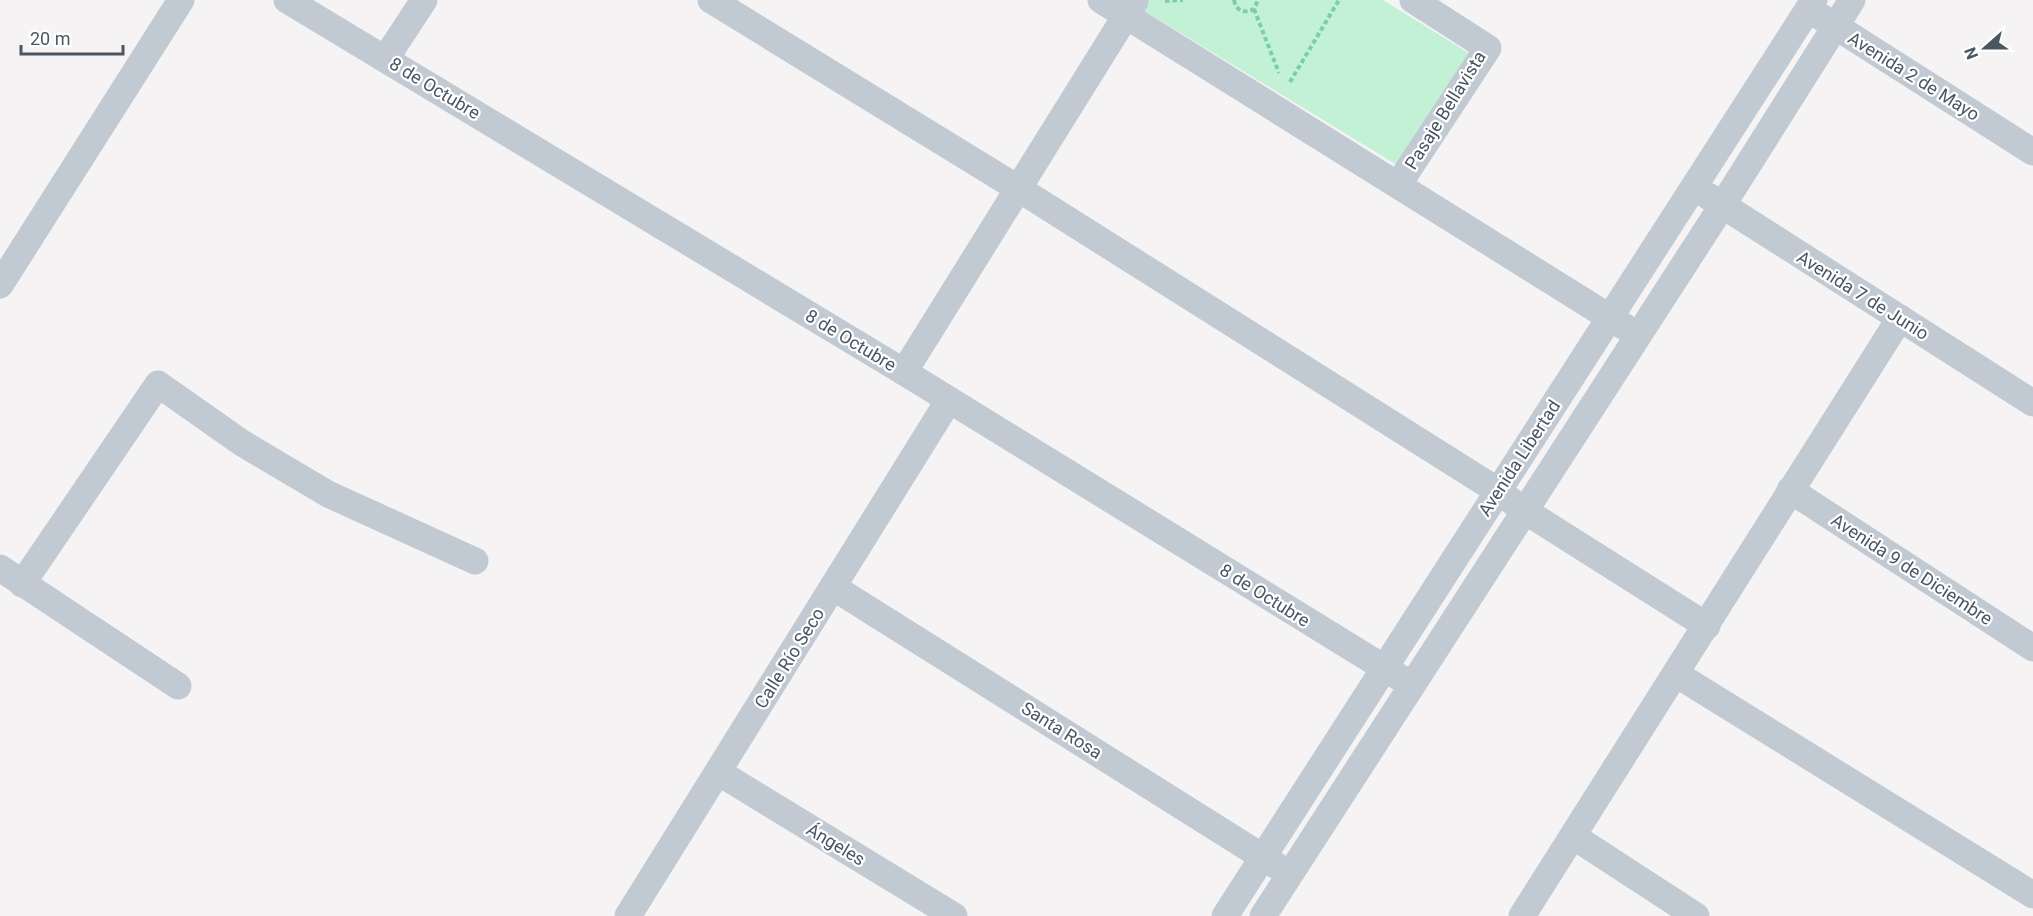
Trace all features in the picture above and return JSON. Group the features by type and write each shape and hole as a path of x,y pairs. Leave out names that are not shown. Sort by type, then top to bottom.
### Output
{"street":[{"path":"0,285 181,0"},
{"name":"8 de Octubre","path":"287,0 904,372 1412,685"},
{"path":"386,58 424,0"},
{"path":"711,0 1018,189 1498,491 1525,511 1707,626"},
{"path":"1101,0 1131,8 1398,185 1638,335"},
{"name":"Pasaje Bellavista","path":"1398,185 1488,48 1413,0"},
{"name":"Avenida Libertad","path":"1263,916 1722,206 1852,0"},
{"name":"Avenida Libertad","path":"1225,916 1694,187 1806,3"},
{"name":"Avenida 2 de Mayo","path":"1806,3 1835,26 2033,152"},
{"path":"904,372 1131,8"},
{"name":"Avenida 7 de Junio","path":"1694,187 2033,404"},
{"path":"1522,916 1900,318"},
{"path":"22,584 158,384 242,443 328,494 475,561"},
{"name":"Calle Río Seco","path":"628,916 949,400"},
{"name":"Avenida 9 de Diciembre","path":"1790,490 2033,648"},
{"path":"0,568 178,686"},
{"name":"Santa Rosa","path":"833,586 1290,874"},
{"path":"1676,674 2033,895"},
{"name":"Ángeles","path":"718,772 954,916"},
{"path":"1573,836 1696,916"}],"path":[{"path":"1234,0 1240,10 1248,12 1254,9 1258,0"},
{"path":"1285,91 1339,0"},
{"path":"1254,9 1281,80"}],"green space":[{"path":"1142,0 1383,0 1472,55 1397,165 1138,7"}]}
